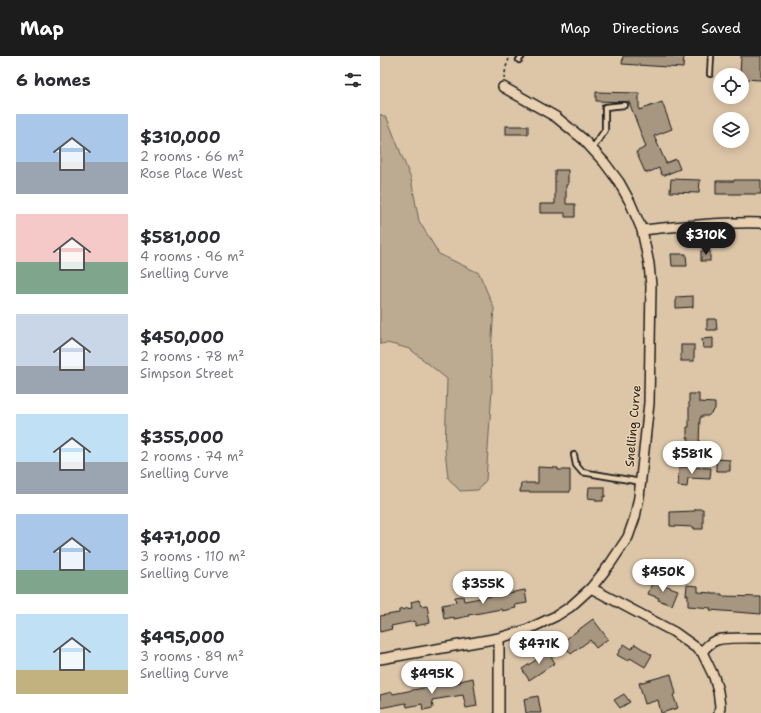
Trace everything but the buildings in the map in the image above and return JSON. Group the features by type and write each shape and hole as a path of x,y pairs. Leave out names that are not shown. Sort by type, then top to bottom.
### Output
{"street":[{"name":"Snelling Curve","path":"380,659 499,638 526,630 556,616 570,607 590,588 610,564 628,537 635,517 641,482 649,403 651,286 649,264 642,230 630,202 619,182 583,138 556,117 504,87"},
{"path":"642,230 684,226 761,223"},
{"path":"590,588 674,632 702,652 714,677 718,691 720,706 719,713"},
{"path":"499,638 499,713"},
{"path":"702,652 708,644 717,640 761,638"}],"lane":[{"path":"710,74 711,56"},
{"path":"592,149 605,130 605,107 625,105"},
{"path":"574,455 576,465 582,472 641,482"}],"path":[{"path":"504,87 506,67 510,56"}],"shaded area":[{"path":"380,114 387,118 411,179 419,221 439,254 479,273 494,308 491,352 492,389 486,480 478,490 460,491 448,478 445,450 447,379 410,349 387,343 380,344"}]}
